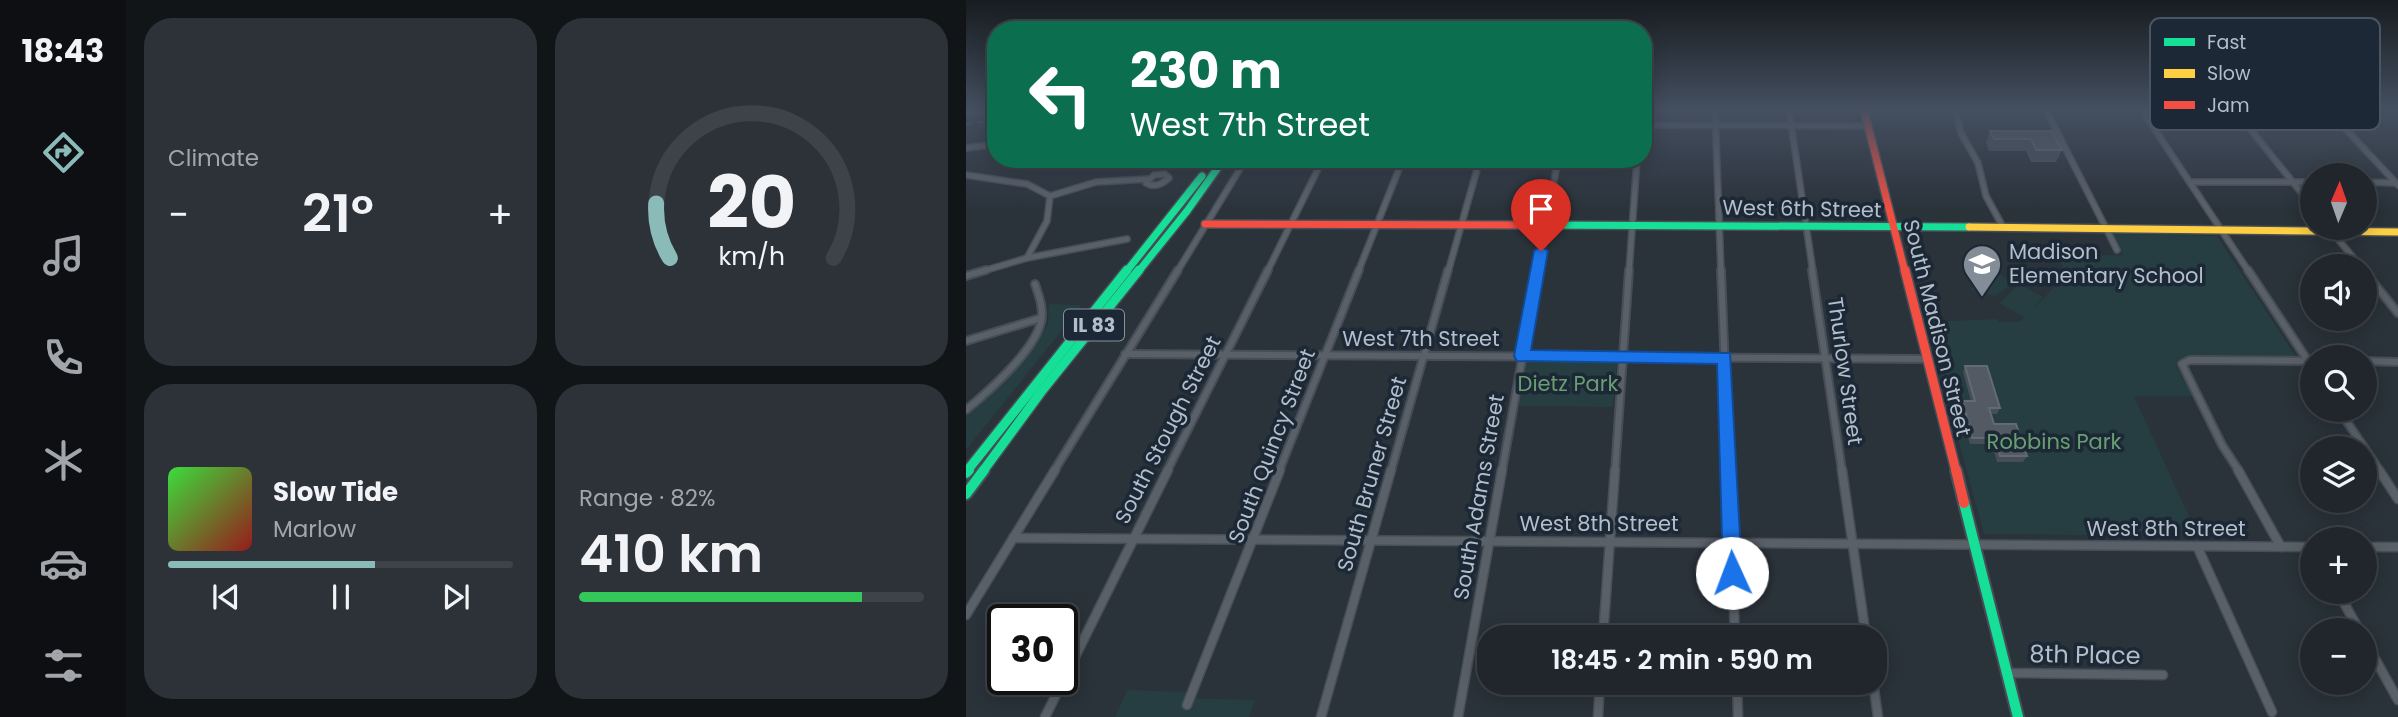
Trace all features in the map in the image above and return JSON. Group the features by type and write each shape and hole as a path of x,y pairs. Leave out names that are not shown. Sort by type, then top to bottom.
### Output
{"main road":[{"name":"South Madison Street","path":"1872,143 2018,717"},
{"name":"IL 83","path":"966,474 1208,168"},
{"name":"IL 83","path":"966,494 1041,392 1186,212 1218,168"},
{"name":"West 6th Street","path":"1205,224 2300,230"},
{"name":"West 6th Street","path":"2377,231 2398,232"}],"street":[{"path":"1717,143 1734,625"},
{"name":"Thurlow Street","path":"1795,143 1864,625"},
{"path":"1967,143 1978,163 1986,196 2003,228"},
{"path":"2063,143 2117,250"},
{"path":"2164,143 2300,348"},
{"path":"2262,143 2300,190"},
{"path":"2360,143 2397,183"},
{"path":"966,148 987,145"},
{"path":"966,615 1240,168"},
{"name":"South Stough Street","path":"1045,717 1319,168"},
{"name":"South Quincy Street","path":"1187,705 1400,168"},
{"name":"South Bruner Street","path":"1321,717 1478,168"},
{"name":"South Adams Street","path":"1458,717 1556,168"},
{"path":"1604,625 1636,168"},
{"path":"966,175 1027,184 1050,196 1096,182 1147,179"},
{"path":"2190,182 2300,182"},
{"path":"2377,183 2397,183"},
{"path":"1027,258 1047,221 1050,196"},
{"path":"966,276 1027,258 1127,239"},
{"path":"2339,240 2350,254"},
{"path":"966,410 1040,327 1035,284"},
{"path":"2377,287 2398,313"},
{"path":"966,341 1041,318"},
{"name":"West 7th Street","path":"1125,354 1927,359"},
{"path":"2281,547 2253,493 2222,445 2182,364 2190,360 2300,363"},
{"path":"2377,361 2398,362"},
{"path":"2347,422 2398,499"},
{"name":"West 8th Street","path":"1013,538 2300,547"},
{"path":"2197,546 2272,712"},
{"path":"2377,547 2398,548"},
{"path":"2377,662 2398,700"},
{"name":"8th Place","path":"2007,673 2163,675"},
{"path":"1598,717 1599,695"},
{"path":"1737,695 1738,717"},
{"path":"1875,695 1878,717"}],"green space":[{"name":"Robbins Park","path":"2112,234 2217,236 2296,357 2185,357 2179,359 2176,366 2193,396 2134,396 2198,536 1984,534 1926,322 1997,319 1999,322 2020,322 2024,317 1999,303 2019,284 2043,297 2029,313 2066,275 2058,256 2123,255"},
{"path":"1996,272 2014,283 1995,296 1970,289"},
{"path":"1049,304 1082,305 966,450 966,415 998,386 1033,347 1047,325"},
{"name":"Dietz Park","path":"1527,360 1617,361 1613,407 1519,406"},
{"path":"1127,690 1187,692 1185,698 1255,700 1249,717 1115,717"}],"building":[{"path":"2033,143 2059,143 2062,150 2036,150"},
{"path":"1965,366 1987,366 2000,408 1989,408 1994,424 2016,424 2027,456 2000,456 1995,438 1972,438 1963,401 1975,401"}],"traffic: fast":[{"path":"966,494 1041,392 1187,211 1218,168"},
{"path":"966,473 1202,176"},
{"path":"1536,225 1969,227"},
{"path":"1964,503 2018,717"}],"traffic: slow":[{"path":"1969,227 2398,232"}],"traffic: jam":[{"path":"1873,143 1964,503"},
{"path":"1205,224 1536,225"}],"place":[{"name":"Madison Elementary School","path":"1982,298"}],"route":[{"path":"1541,251 1522,356 1724,358 1732,573"}]}
